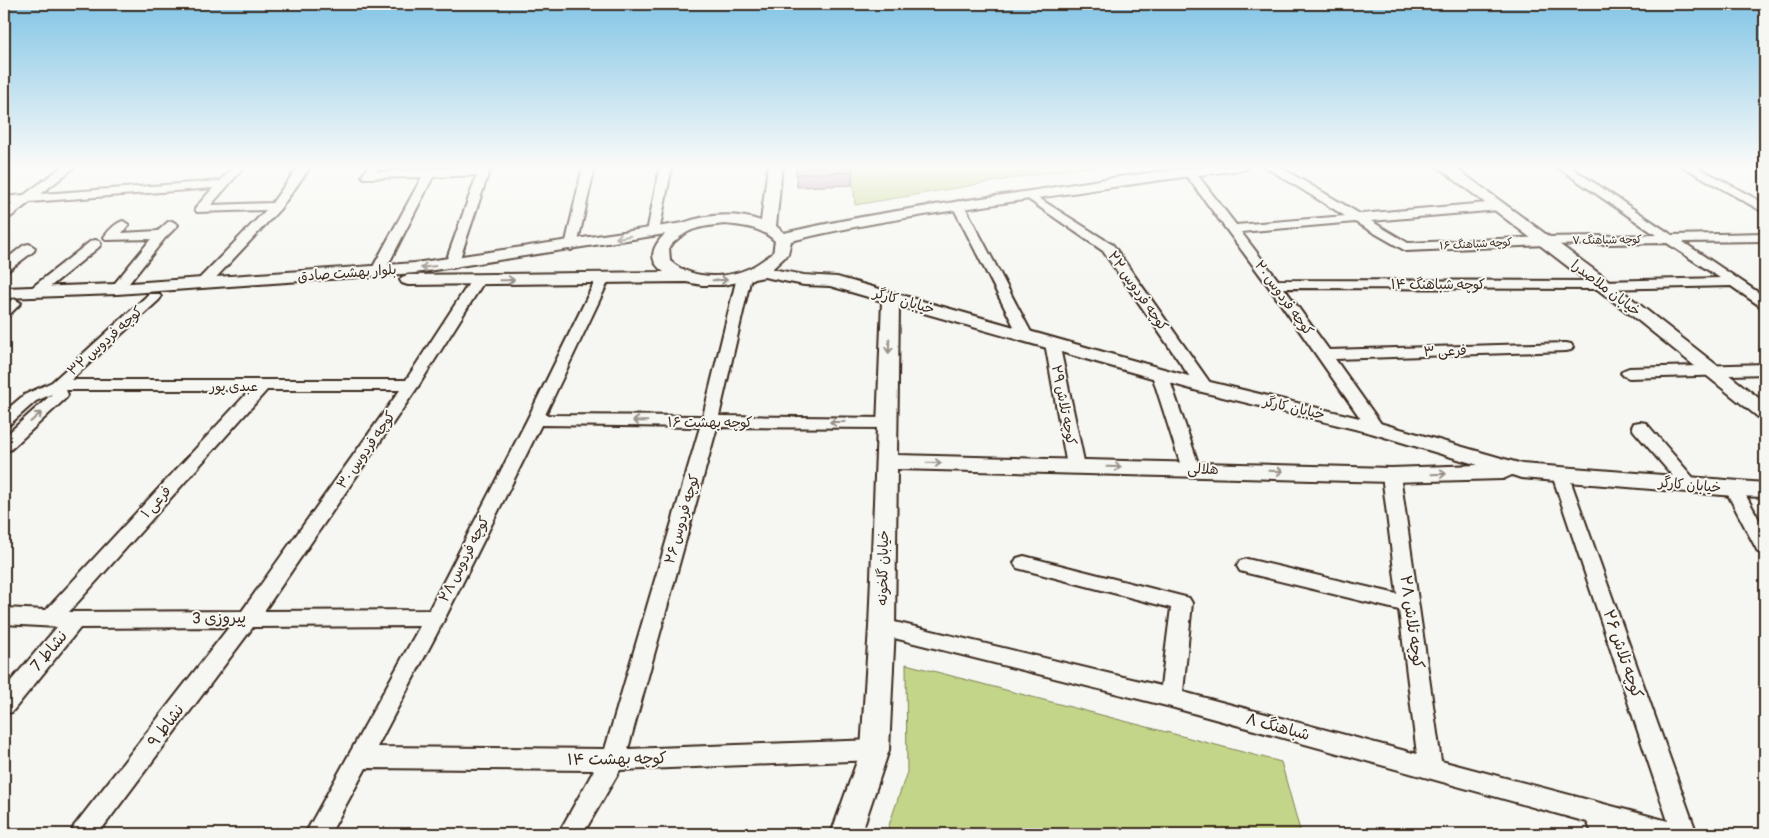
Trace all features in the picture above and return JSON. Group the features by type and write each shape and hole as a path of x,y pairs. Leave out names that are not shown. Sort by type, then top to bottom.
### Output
{"street":[{"path":"4,216 18,205"},
{"path":"206,205 201,210 276,206"},
{"path":"381,271 381,265 413,205"},
{"path":"444,280 452,264 472,205"},
{"path":"571,246 580,205"},
{"path":"653,232 658,205"},
{"path":"752,274 772,264 784,246 775,231 775,205"},
{"path":"775,231 812,218 895,205"},
{"path":"775,231 822,228 957,205"},
{"path":"958,205 1026,336"},
{"name":"کوچه فردوس ۲۲","path":"1044,205 1108,248 1205,387"},
{"name":"کوچه فردوس ۲۰","path":"1214,205 1274,284 1376,428"},
{"path":"1336,205 1358,218"},
{"path":"1620,205 1765,303"},
{"path":"204,282 276,206"},
{"path":"1232,229 1499,206"},
{"name":"خیابان ملاصدرا","path":"1499,206 1714,371 1765,413"},
{"name":"کوچه شباهنگ ۱۶","path":"1358,218 1406,248 1545,241"},
{"name":"بلوار بهشت صادق","path":"6,303 35,292 118,289 381,271 452,264 571,246 725,219 744,220 775,231"},
{"path":"118,289 161,235 172,225"},
{"path":"123,226 110,236 161,235"},
{"path":"686,277 671,271 662,262 660,252 664,242 688,226"},
{"name":"کوچه شباهنگ ۷","path":"1545,241 1765,238"},
{"path":"35,292 95,244"},
{"path":"4,267 30,248"},
{"name":"خیابان کارگر","path":"777,259 821,274 831,281"},
{"name":"بلوار بهشت صادق","path":"6,303 154,297 374,282 686,277 705,280 726,280 752,274"},
{"name":"خیابان کارگر","path":"752,274 815,282 831,281 1205,387 1376,428 1522,471 1765,490"},
{"name":"کوچه فردوس ۲۶","path":"570,834 613,760 752,274"},
{"name":"کوچه فردوس ۲۸","path":"317,834 435,618 535,420 603,278"},
{"name":"کوچه فردوس ۳۰","path":"249,617 411,385 478,280"},
{"name":"کوچه شباهنگ ۱۴","path":"1274,284 1603,285 1734,282"},
{"name":"کوچه فردوس ۳۲","path":"4,420 30,398 57,386 154,297"},
{"name":"خیابان گلخونه","path":"846,834 875,750 882,627 886,423 891,297"},
{"name":"کوچه تلاش ۲۹","path":"1052,343 1076,466"},
{"name":"فرعی ۳","path":"1325,355 1566,347"},
{"path":"1629,373 1765,369"},
{"path":"1160,374 1191,468"},
{"name":"عبدی پور","path":"57,386 411,385"},
{"name":"کوچه فردوس ۳۲","path":"4,446 60,395 57,386"},
{"name":"فرعی ۱","path":"50,619 262,386"},
{"name":"کوچه بهشت ۱۶","path":"535,420 886,423"},
{"path":"1640,427 1690,485"},
{"name":"هلالی","path":"885,462 1191,468 1391,475 1522,471"},
{"name":"کوچه تلاش ۲۸","path":"1391,475 1431,769"},
{"name":"کوچه تلاش ۲۶","path":"1561,475 1685,834"},
{"path":"1734,489 1765,547"},
{"path":"1024,563 1182,602 1172,698"},
{"path":"1247,566 1410,605"},
{"name":"پیروزی 3","path":"4,616 75,620 249,617 435,618"},
{"name":"نشاط ۹","path":"84,834 249,617"},
{"name":"نشاط 7","path":"4,704 75,620"},
{"name":"شباهنگ ۸","path":"882,627 1172,698 1431,769 1601,824 1673,834"},
{"name":"کوچه بهشت ۱۴","path":"359,757 613,760 875,750"}],"green space":[{"path":"906,664 1281,762 1301,834 886,834 907,772"}]}
